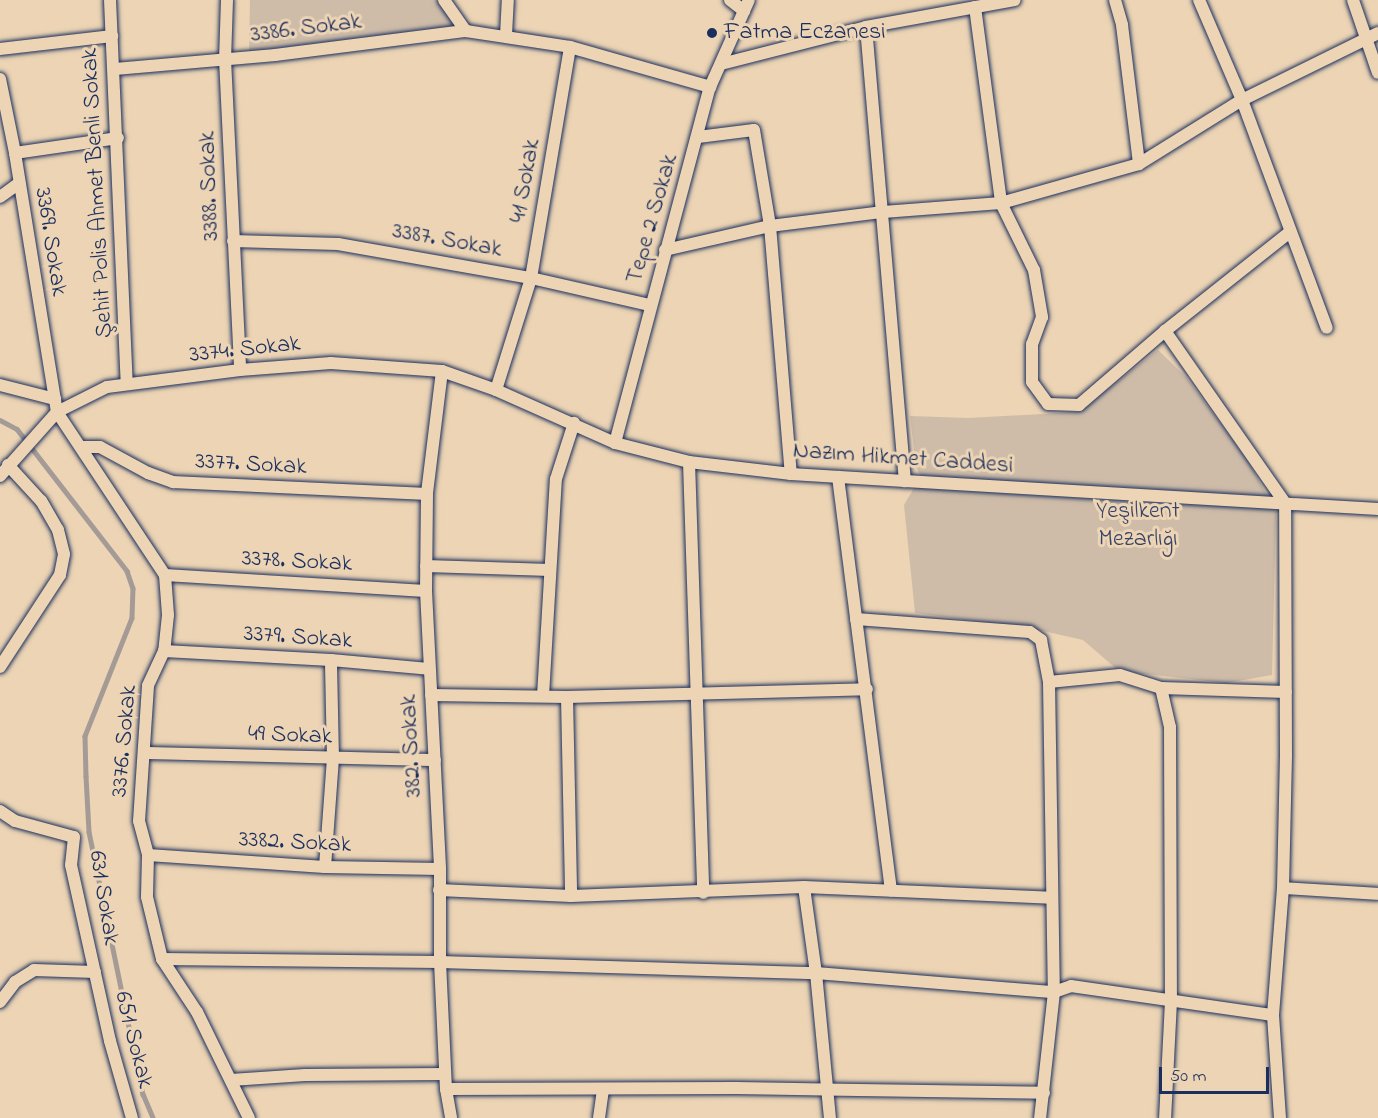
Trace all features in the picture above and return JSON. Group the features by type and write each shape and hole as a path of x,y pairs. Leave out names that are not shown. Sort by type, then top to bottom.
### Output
{"street":[{"name":"Şehit Polis Ahmet Benli Sokak","path":"110,0 128,384"},
{"name":"3388. Sokak","path":"226,0 225,59 240,370"},
{"path":"444,0 466,31"},
{"path":"506,35 508,0"},
{"path":"730,0 746,5"},
{"path":"721,64 866,27 975,8 999,1 1015,0"},
{"path":"1115,0 1122,25 1139,164"},
{"path":"1199,0 1242,100 1327,328"},
{"path":"1353,0 1372,36 1378,73"},
{"name":"Tepe 2 Sokak","path":"615,443 710,87 746,5"},
{"path":"975,8 1001,203 1034,270 1042,317 1032,344 1032,382 1048,404 1079,405 1165,331 1290,232"},
{"path":"866,27 905,481"},
{"name":"3386. Sokak","path":"115,69 225,59 466,31 506,35 570,47 710,87"},
{"path":"0,49 112,36"},
{"path":"665,250 770,226 883,212 1001,203 1139,164 1242,100 1372,36"},
{"name":"41 Sokak","path":"496,390 531,278 570,47"},
{"name":"3369. Sokak","path":"0,79 15,153 57,412"},
{"path":"698,137 754,130 770,226 791,474"},
{"path":"15,153 118,138"},
{"path":"0,196 19,183"},
{"name":"3387. Sokak","path":"233,241 338,244 531,278 650,305"},
{"path":"1165,331 1285,503 1286,692 1283,888 1273,1015 1280,1118"},
{"name":"3374. Sokak","path":"57,412 107,387 240,370 331,363 442,371"},
{"name":"Nazım Hikmet Caddesi","path":"442,371 496,390 615,443 688,462 791,474 1378,508"},
{"name":"382. Sokak","path":"442,371 427,494 426,591 440,869 440,962 445,1074 451,1118"},
{"path":"0,385 55,399"},
{"path":"0,476 57,412"},
{"name":"3376. Sokak","path":"57,412 165,574 168,615 164,651 148,686 139,821 148,855 147,897 162,959 197,1012 249,1118"},
{"path":"543,696 556,479 574,423"},
{"name":"3377. Sokak","path":"82,447 100,447 148,473 173,482 427,494"},
{"path":"688,462 703,893"},
{"path":"0,667 60,575 64,554 58,530 41,501 8,465"},
{"path":"838,477 867,689 891,891"},
{"path":"426,566 550,570"},
{"name":"3378. Sokak","path":"165,574 426,591"},
{"path":"856,620 1030,632 1041,639 1050,682 1054,992 1040,1118"},
{"name":"3379. Sokak","path":"164,651 331,660 429,669"},
{"path":"326,867 333,759 331,660"},
{"path":"1050,682 1120,675 1161,688 1286,692"},
{"path":"1161,688 1170,727 1171,1001 1165,1118"},
{"path":"431,695 567,697 867,689"},
{"path":"567,697 571,896"},
{"name":"49 Sokak","path":"144,753 435,760"},
{"name":"631 Sokak","path":"0,811 15,820 74,837 72,865 95,972"},
{"name":"3382. Sokak","path":"148,855 326,867 440,869"},
{"path":"439,890 571,896 703,893 804,887 1051,898"},
{"path":"804,887 816,973 830,1118"},
{"path":"1283,888 1378,894"},
{"path":"162,959 440,962 816,973 1054,992 1071,986 1273,1015"},
{"path":"0,1002 15,982 34,970 95,972"},
{"name":"651 Sokak","path":"95,972 110,1041 132,1118"},
{"path":"231,1080 305,1075 445,1074"},
{"path":"446,1089 828,1089 1044,1093"},
{"path":"599,1118 603,1089"}],"green space":[{"path":"250,0 437,0 455,26 261,57 249,53"},
{"name":"Yeşilkent Mezarlığı","path":"1158,350 1186,377 1247,459 1276,512 1272,675 1226,683 1119,671 1083,640 1030,628 915,613 904,505 921,476 916,467 910,416 968,418 1078,412"}],"waterway":[{"path":"0,420 17,429 127,571 133,588 132,618 85,736 86,776 89,832 143,1094 153,1118"}],"place":[{"name":"Fatma Eczanesi","path":"712,33"}]}
